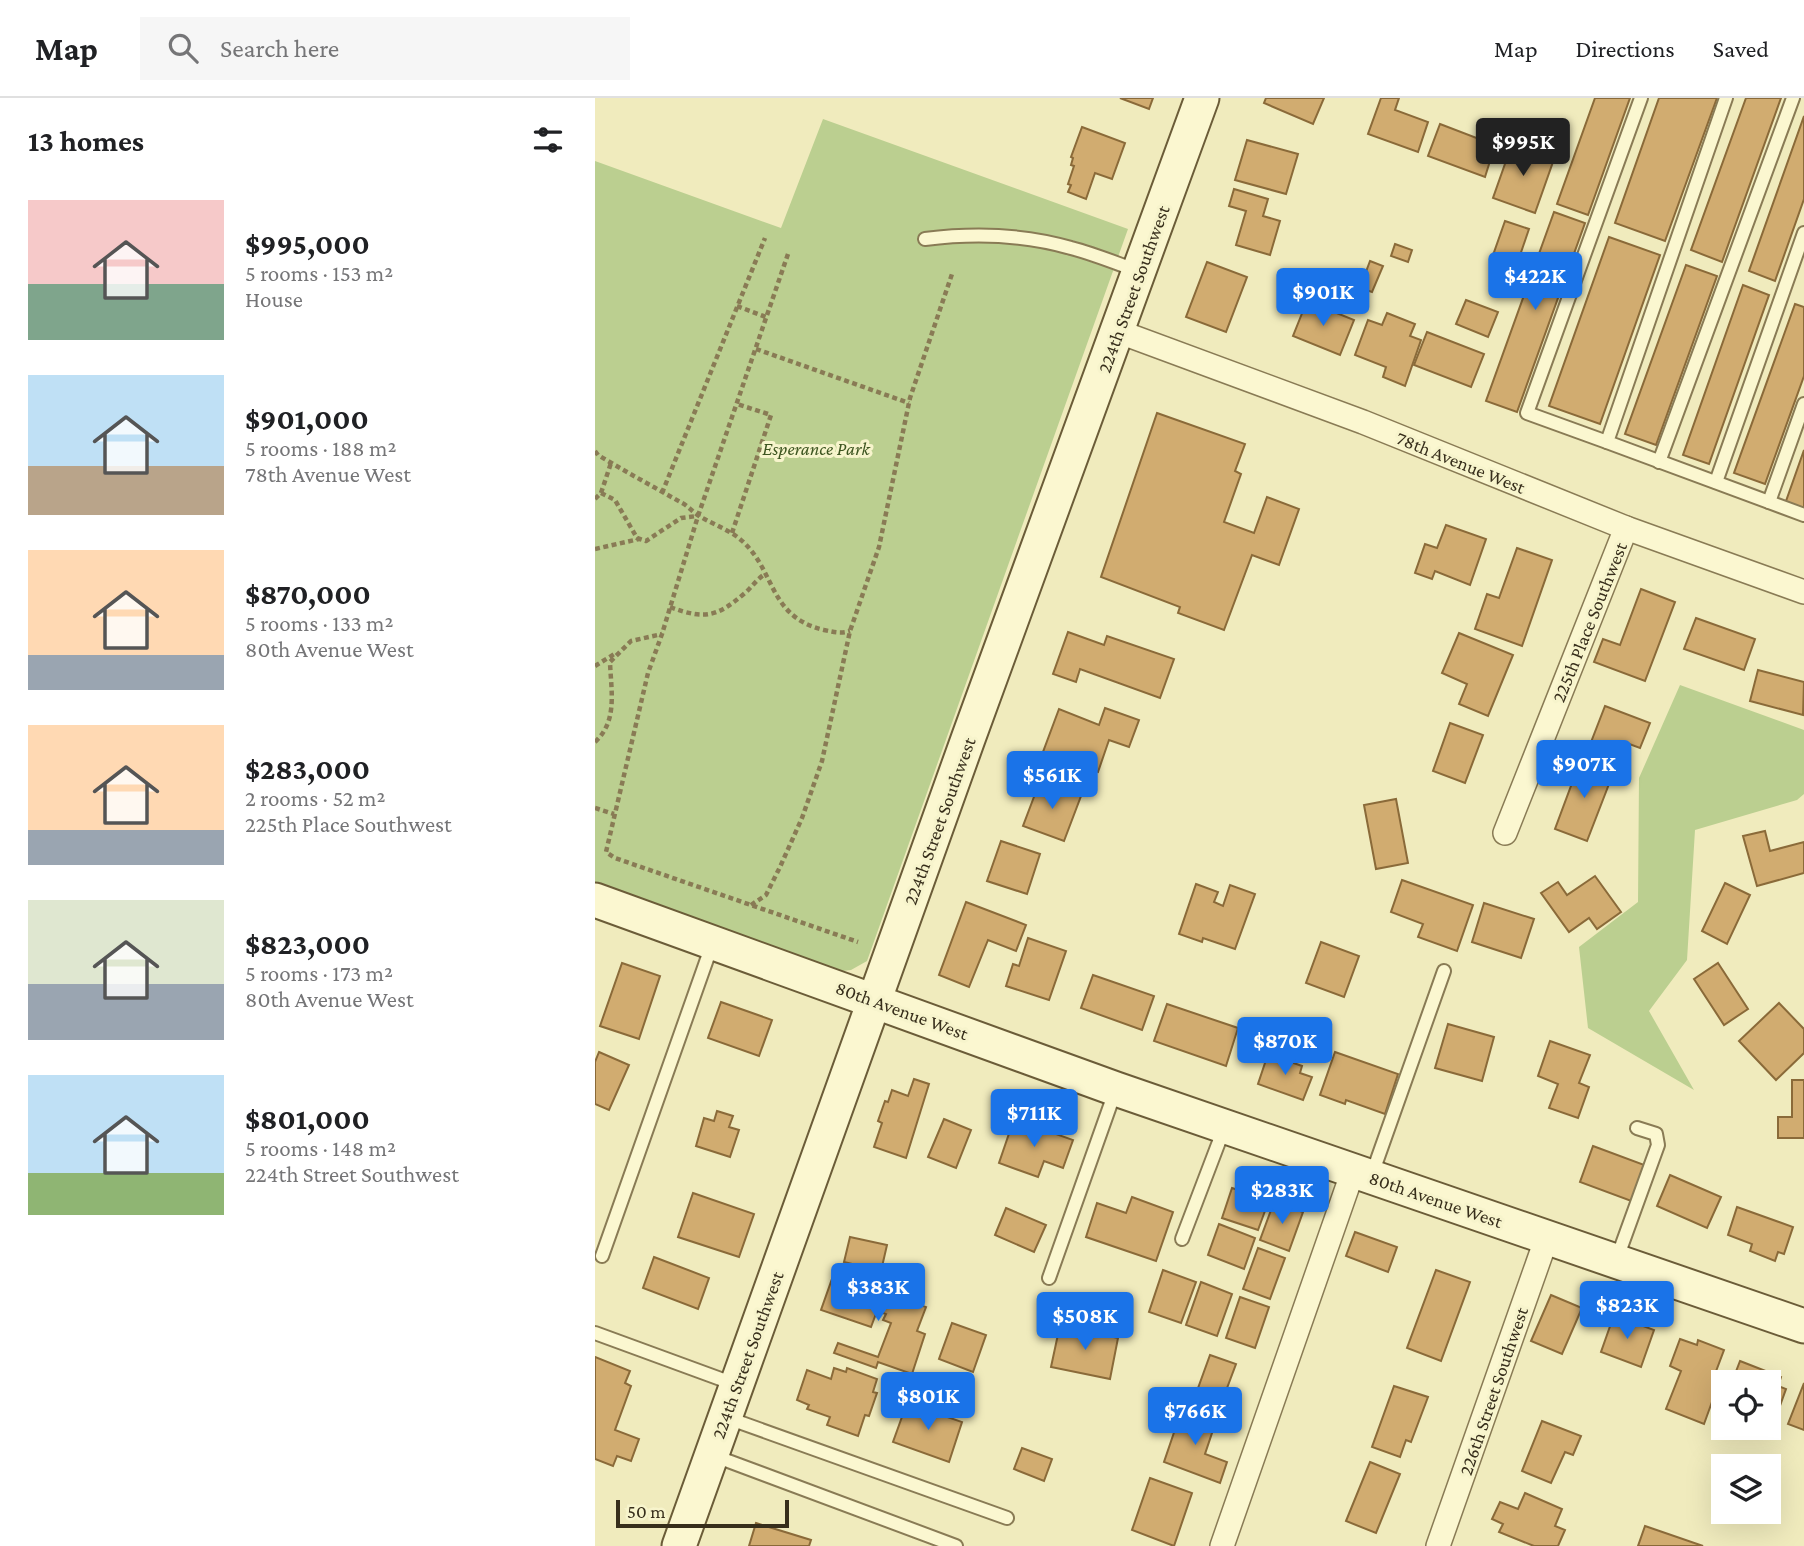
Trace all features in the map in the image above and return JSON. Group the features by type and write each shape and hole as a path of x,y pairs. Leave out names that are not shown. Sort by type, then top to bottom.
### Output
{"street":[{"name":"224th Street Southwest","path":"679,1546 1202,98"},
{"name":"78th Avenue West","path":"1117,331 1363,422 1626,528 1804,592"},
{"name":"225th Place Southwest","path":"1505,833 1626,528"},
{"name":"80th Avenue West","path":"595,900 1116,1088 1804,1326"},
{"path":"1222,1546 1361,1174"},
{"name":"226th Street Southwest","path":"1438,1546 1547,1237"}],"lane":[{"path":"1641,98 1527,413 1804,514"},
{"path":"1607,442 1726,98"},
{"path":"1659,462 1793,98"},
{"path":"1716,482 1804,233"},
{"path":"925,239 966,234 1000,235 1069,247 1138,271"},
{"path":"1769,502 1804,404"},
{"path":"602,1256 713,941"},
{"path":"1361,1174 1444,971"},
{"path":"1049,1278 1116,1088"},
{"path":"1182,1239 1225,1126"},
{"path":"1616,1261 1658,1145 1656,1134 1637,1128"},
{"path":"595,1332 737,1385"},
{"path":"725,1417 1007,1518"},
{"path":"712,1455 956,1546"}],"path":[{"path":"662,493 765,238"},
{"path":"787,254 648,673 606,852 615,858 858,942"},
{"path":"751,905 765,895 802,818 822,761 851,631 879,547 909,402 952,274"},
{"path":"737,306 767,317"},
{"path":"756,349 909,402"},
{"path":"732,533 771,415 737,404"},
{"path":"595,451 611,463 684,504 698,516 732,533 759,558 782,606 800,620 817,628 843,634 851,631"},
{"path":"595,499 601,493 611,463"},
{"path":"601,493 615,500 637,538 646,541 681,518 698,516"},
{"path":"595,549 641,539"},
{"path":"670,607 701,616 715,614 730,605 766,574"},
{"path":"595,742 602,736 611,714 610,662 631,641 663,634"},
{"path":"595,666 626,646"},
{"path":"595,736 602,736"},
{"path":"595,808 614,814"}],"green space":[{"name":"Esperance Park","path":"823,119 1128,229 867,961 851,970 834,972 595,885 595,161 781,228"},
{"path":"1680,685 1804,730 1804,794 1797,800 1695,830 1687,960 1649,1011 1694,1090 1588,1028 1579,947 1638,902 1639,778"}],"building":[{"path":"1120,98 1153,98 1149,109"},
{"path":"1266,98 1324,98 1313,124 1264,103"},
{"path":"1381,98 1399,98 1395,110 1428,122 1418,152 1368,134"},
{"path":"1595,98 1630,98 1588,215 1557,204"},
{"path":"1659,98 1717,98 1665,241 1615,223"},
{"path":"1746,98 1781,98 1722,262 1691,250"},
{"path":"1804,116 1804,199 1775,281 1749,271"},
{"path":"1440,124 1495,145 1485,177 1428,156"},
{"path":"1082,127 1125,143 1112,179 1095,173 1086,199 1068,192 1074,166 1071,165 1071,157"},
{"path":"1247,140 1298,154 1286,194 1235,180"},
{"path":"1512,144 1554,159 1535,213 1493,198"},
{"path":"1234,189 1268,199 1263,216 1280,221 1270,255 1236,245 1246,211 1229,206"},
{"path":"1554,212 1585,223 1517,412 1486,401"},
{"path":"1505,221 1529,229 1516,267 1492,258"},
{"path":"1609,237 1660,255 1600,424 1549,406"},
{"path":"1395,244 1412,250 1408,262 1391,256"},
{"path":"1370,261 1383,266 1372,292 1360,288"},
{"path":"1207,262 1247,277 1226,332 1186,317"},
{"path":"1686,265 1717,276 1656,445 1625,434"},
{"path":"1743,285 1769,295 1709,464 1683,455"},
{"path":"1287,289 1305,295 1299,312 1281,305"},
{"path":"1466,300 1498,312 1488,337 1456,324"},
{"path":"1307,301 1354,320 1340,355 1293,336"},
{"path":"1795,304 1804,307 1804,376 1765,484 1734,473"},
{"path":"1387,313 1415,324 1410,336 1421,340 1405,386 1383,377 1386,367 1355,355 1368,320 1382,325"},
{"path":"1427,332 1484,354 1471,387 1414,365"},
{"path":"1157,413 1245,444 1235,471 1241,474 1224,522 1254,533 1267,497 1299,509 1279,565 1252,555 1224,630 1178,613 1180,607 1101,577"},
{"path":"1804,450 1804,511 1785,504"},
{"path":"1446,525 1486,539 1470,585 1435,571 1432,579 1415,573 1425,544 1437,548"},
{"path":"1517,548 1552,560 1522,646 1475,629 1487,594 1499,598"},
{"path":"1641,589 1675,602 1645,681 1594,662 1603,639 1620,645"},
{"path":"1696,618 1755,639 1744,670 1684,649"},
{"path":"1068,632 1104,645 1107,636 1174,659 1160,698 1080,669 1076,682 1053,674"},
{"path":"1459,633 1513,655 1488,716 1459,704 1467,684 1442,673"},
{"path":"1758,670 1804,682 1803,715 1750,701"},
{"path":"1605,706 1650,723 1640,748 1624,742 1616,761 1588,750"},
{"path":"1105,708 1139,720 1129,747 1109,740 1098,772 1043,752 1059,709 1099,725"},
{"path":"1450,723 1483,735 1465,783 1433,771"},
{"path":"1581,759 1614,771 1587,841 1555,829"},
{"path":"1040,781 1081,796 1064,841 1023,826"},
{"path":"1396,799 1408,863 1376,869 1364,805"},
{"path":"1765,831 1770,851 1804,842 1804,873 1757,886 1743,836"},
{"path":"1001,841 1040,854 1027,894 987,881"},
{"path":"1595,876 1621,912 1597,929 1589,918 1569,932 1541,893 1558,882 1567,895"},
{"path":"1402,880 1473,905 1457,951 1418,937 1423,924 1391,912"},
{"path":"1725,883 1750,895 1727,944 1702,931"},
{"path":"1196,884 1218,892 1214,902 1223,906 1230,885 1255,894 1235,949 1203,938 1202,942 1179,934"},
{"path":"966,902 1026,925 1016,951 988,940 969,987 939,975"},
{"path":"1484,903 1534,919 1521,958 1472,942"},
{"path":"1028,938 1066,951 1049,1000 1006,986 1013,964 1019,966"},
{"path":"1321,942 1359,956 1344,997 1306,983"},
{"path":"622,963 660,976 639,1039 600,1026"},
{"path":"1718,963 1748,1009 1724,1025 1694,979"},
{"path":"1093,975 1154,996 1142,1030 1081,1008"},
{"path":"721,1002 772,1020 759,1056 708,1038"},
{"path":"1779,1003 1804,1029 1804,1053 1776,1080 1739,1041"},
{"path":"1167,1004 1238,1028 1226,1066 1154,1041"},
{"path":"1448,1024 1494,1037 1482,1081 1435,1068"},
{"path":"1550,1041 1590,1055 1579,1083 1589,1087 1578,1118 1549,1108 1558,1084 1538,1076"},
{"path":"599,1052 629,1065 609,1110 595,1104 595,1062"},
{"path":"1335,1052 1398,1074 1385,1114 1346,1100 1345,1104 1320,1095"},
{"path":"1268,1054 1302,1066 1300,1073 1312,1077 1303,1100 1258,1084"},
{"path":"914,1079 929,1084 906,1158 874,1147 882,1123 878,1121 885,1101 888,1102 892,1090 908,1096"},
{"path":"1792,1080 1804,1080 1804,1138 1778,1138 1778,1117 1792,1117"},
{"path":"717,1111 733,1116 729,1127 739,1130 730,1157 696,1146 704,1118 714,1121"},
{"path":"944,1119 971,1130 956,1168 928,1157"},
{"path":"1014,1119 1073,1140 1063,1168 1044,1161 1038,1177 999,1163"},
{"path":"1593,1146 1647,1166 1634,1202 1580,1182"},
{"path":"1670,1175 1721,1197 1707,1228 1657,1206"},
{"path":"1232,1188 1269,1200 1258,1230 1222,1218"},
{"path":"693,1193 754,1214 739,1257 678,1237"},
{"path":"1132,1197 1173,1212 1156,1261 1086,1237 1097,1203 1126,1213"},
{"path":"1274,1202 1303,1212 1289,1251 1260,1240"},
{"path":"1737,1207 1793,1227 1784,1254 1778,1252 1775,1261 1750,1251 1752,1244 1728,1235"},
{"path":"1006,1208 1046,1225 1034,1252 995,1235"},
{"path":"1219,1224 1255,1238 1244,1269 1208,1255"},
{"path":"1355,1232 1397,1247 1388,1272 1346,1256"},
{"path":"850,1237 887,1245 881,1271 844,1262"},
{"path":"1258,1248 1285,1258 1270,1299 1243,1289"},
{"path":"654,1257 709,1278 698,1309 643,1288"},
{"path":"1163,1270 1196,1282 1181,1323 1149,1312"},
{"path":"1436,1270 1470,1282 1441,1361 1407,1348"},
{"path":"833,1276 926,1307 917,1331 925,1334 912,1374 878,1362 876,1368 834,1353 838,1343 878,1357 891,1323 883,1320 886,1314 877,1311 871,1327 821,1310"},
{"path":"1201,1282 1232,1294 1217,1336 1186,1325"},
{"path":"1551,1295 1582,1308 1562,1354 1531,1341"},
{"path":"1240,1297 1269,1307 1255,1348 1226,1338"},
{"path":"1614,1315 1654,1330 1641,1367 1601,1352"},
{"path":"952,1323 986,1335 973,1372 939,1359"},
{"path":"1060,1325 1118,1338 1110,1379 1051,1367"},
{"path":"1680,1339 1697,1345 1698,1340 1724,1350 1716,1370 1711,1370 1711,1405 1704,1424 1666,1409 1681,1371 1670,1366"},
{"path":"1210,1355 1236,1364 1218,1412 1193,1402"},
{"path":"595,1357 630,1371 625,1383 631,1386 615,1430 639,1439 631,1461 617,1456 613,1466 595,1459"},
{"path":"1740,1361 1763,1370 1737,1370"},
{"path":"834,1368 846,1372 847,1368 877,1379 873,1392 877,1393 858,1436 827,1425 830,1417 807,1409 809,1405 797,1400 807,1370 831,1379"},
{"path":"1804,1383 1804,1430 1788,1424"},
{"path":"1394,1386 1428,1397 1411,1442 1406,1440 1400,1457 1372,1447"},
{"path":"1781,1387 1786,1389 1781,1403"},
{"path":"907,1403 962,1422 949,1462 893,1442"},
{"path":"1182,1409 1216,1421 1205,1454 1227,1462 1220,1483 1164,1462"},
{"path":"1542,1421 1581,1436 1573,1455 1565,1452 1551,1483 1522,1471"},
{"path":"1022,1448 1052,1459 1044,1481 1014,1469"},
{"path":"1370,1462 1400,1474 1376,1533 1346,1521"},
{"path":"1150,1478 1192,1493 1174,1546 1132,1530"},
{"path":"1525,1493 1562,1509 1555,1526 1565,1530 1558,1546 1534,1546 1499,1532 1503,1524 1492,1519 1500,1502 1518,1509"},
{"path":"756,1523 811,1540 809,1546 749,1546"},
{"path":"1645,1526 1703,1546 1638,1546"}]}
